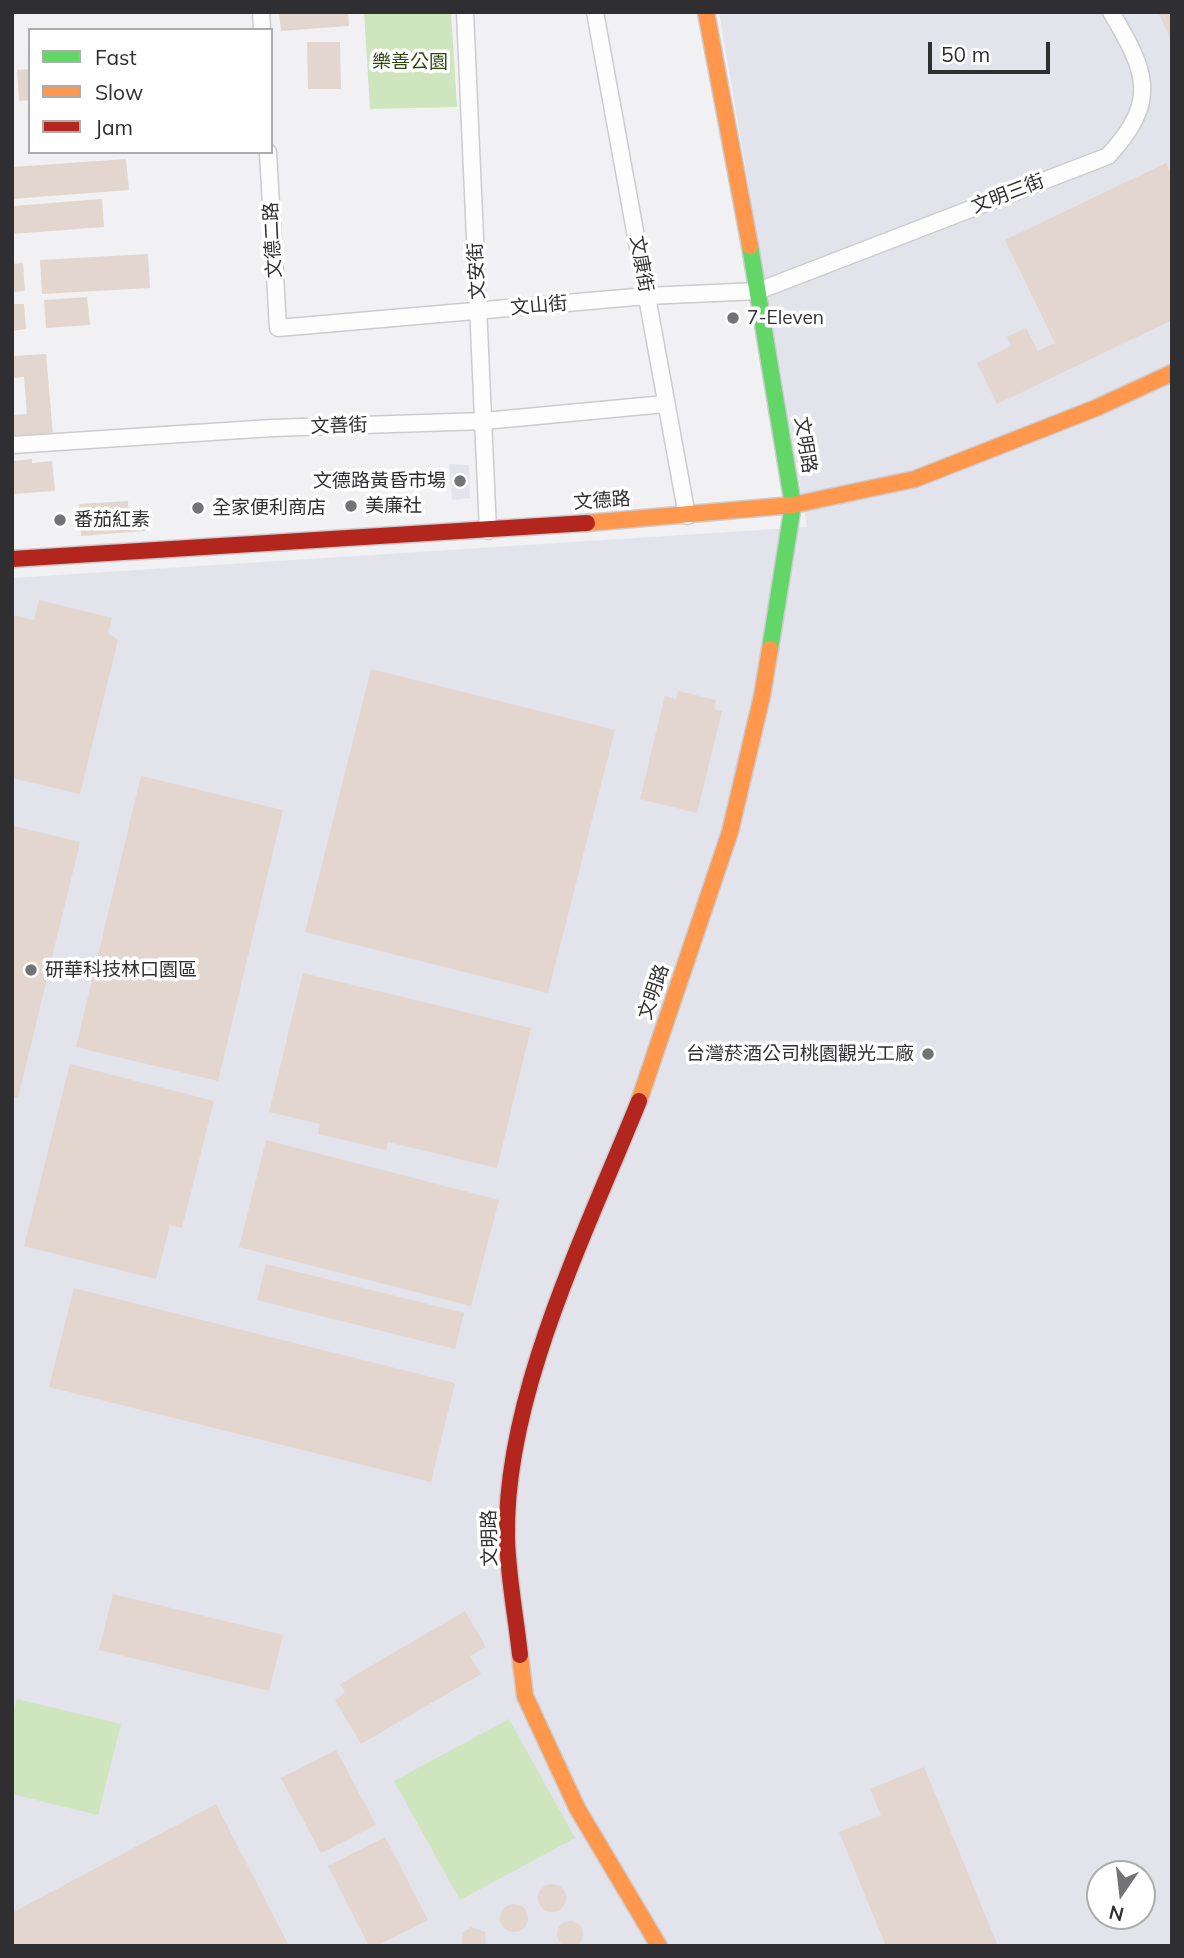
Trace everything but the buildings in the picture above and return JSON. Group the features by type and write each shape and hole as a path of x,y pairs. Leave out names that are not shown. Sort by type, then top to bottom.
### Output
{"street":[{"name":"文安街","path":"464,12 488,531"},
{"name":"文康街","path":"595,12 687,516"},
{"name":"文明路","path":"659,1946 576,1808 525,1696 507,1538 515,1443 542,1344 645,1085 730,832 762,696 793,505 758,291 706,12"},
{"name":"文明三街","path":"758,291 1108,156 1126,137 1137,115 1143,87 1137,56 1111,12"},
{"name":"文德二路","path":"268,154 278,328"},
{"name":"文山街","path":"278,328 646,296 758,291"},
{"name":"文德路","path":"12,559 345,537 488,531 793,505 915,478 1096,408 1172,373"},
{"name":"文善街","path":"12,445 272,428 484,421 665,404"}],"shaded area":[{"path":"719,12 1172,12 1172,1946 12,1946 12,578 807,527"},
{"name":"文德路黃昏市場","path":"449,464 469,465 470,498 452,500"}],"green space":[{"name":"樂善公園","path":"364,12 451,12 457,107 370,109"},
{"path":"17,1699 121,1724 98,1815 12,1794 12,1717"},
{"path":"509,1719 575,1838 460,1900 394,1781"}],"traffic: fast":[{"path":"750,246 793,505 770,649"}],"traffic: slow":[{"path":"706,12 750,246"},
{"path":"587,523 793,505 915,479 1096,408 1172,373"},
{"path":"639,1101 730,832 762,696 770,649"},
{"path":"520,1655 525,1696 577,1808 659,1946"}],"traffic: jam":[{"path":"12,559 587,523"},
{"path":"520,1655 507,1538 510,1484 519,1428 533,1372 552,1316 639,1101"}],"place":[{"name":"7-Eleven","path":"733,318"},
{"name":"文德路黃昏市場","path":"460,481"},
{"name":"美廉社","path":"351,506"},
{"name":"全家便利商店","path":"198,508"},
{"name":"番茄紅素","path":"60,520"},
{"name":"研華科技林口園區","path":"31,970"},
{"name":"台灣菸酒公司桃園觀光工廠","path":"928,1054"}]}
